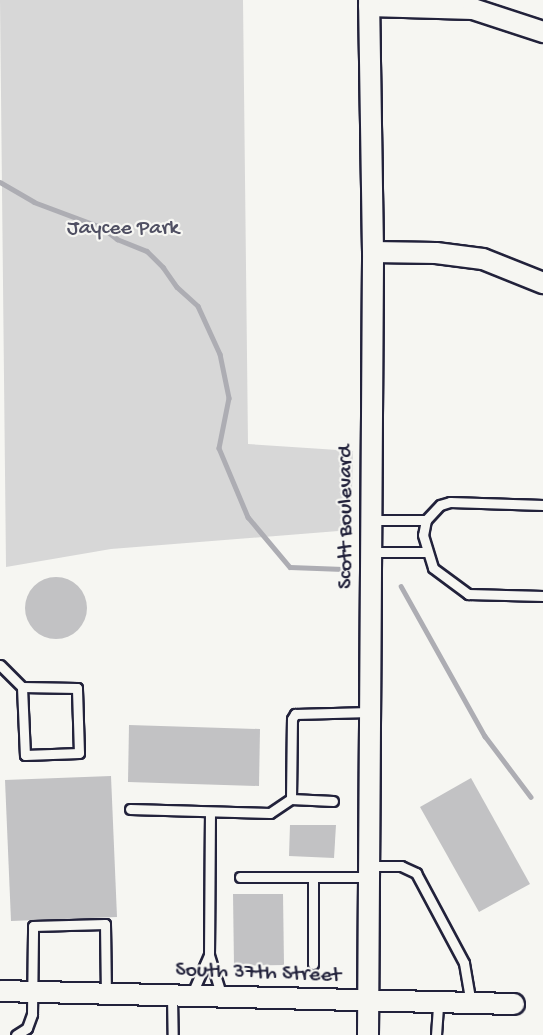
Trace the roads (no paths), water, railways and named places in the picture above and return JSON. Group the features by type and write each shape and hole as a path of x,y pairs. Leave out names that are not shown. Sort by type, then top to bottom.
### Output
{"street":[{"path":"369,3 473,9 543,32"},
{"name":"Scott Boulevard","path":"368,1035 373,252 369,3"},
{"path":"373,252 436,253 483,259 543,284"},
{"name":"South 37th Street","path":"0,991 514,1004"}],"lane":[{"path":"543,505 450,502 440,505 426,520 425,552 445,581 468,594 543,596"},
{"path":"371,520 426,520"},
{"path":"371,552 425,552"},
{"path":"0,665 22,687 25,755 79,753 77,688 22,687"},
{"path":"291,799 292,719 295,714 370,712"},
{"path":"130,809 270,813 291,799 333,801"},
{"path":"210,812 209,955 222,997"},
{"path":"240,877 313,877 401,866 416,873 464,963 471,1004"},
{"path":"313,877 313,964"},
{"path":"16,1035 27,1028 34,992 33,926 105,924 106,994"},
{"path":"173,1035 182,996 209,955"},
{"path":"436,1035 438,1003"}],"waterway":[{"path":"0,182 34,202 103,228 117,239 147,251 163,267 177,287 198,306 220,354 229,398 219,448 248,517 290,567 343,569"},
{"path":"401,586 485,736 531,797"}],"park label":[{"name":"Jaycee Park","path":"123,230"}]}
